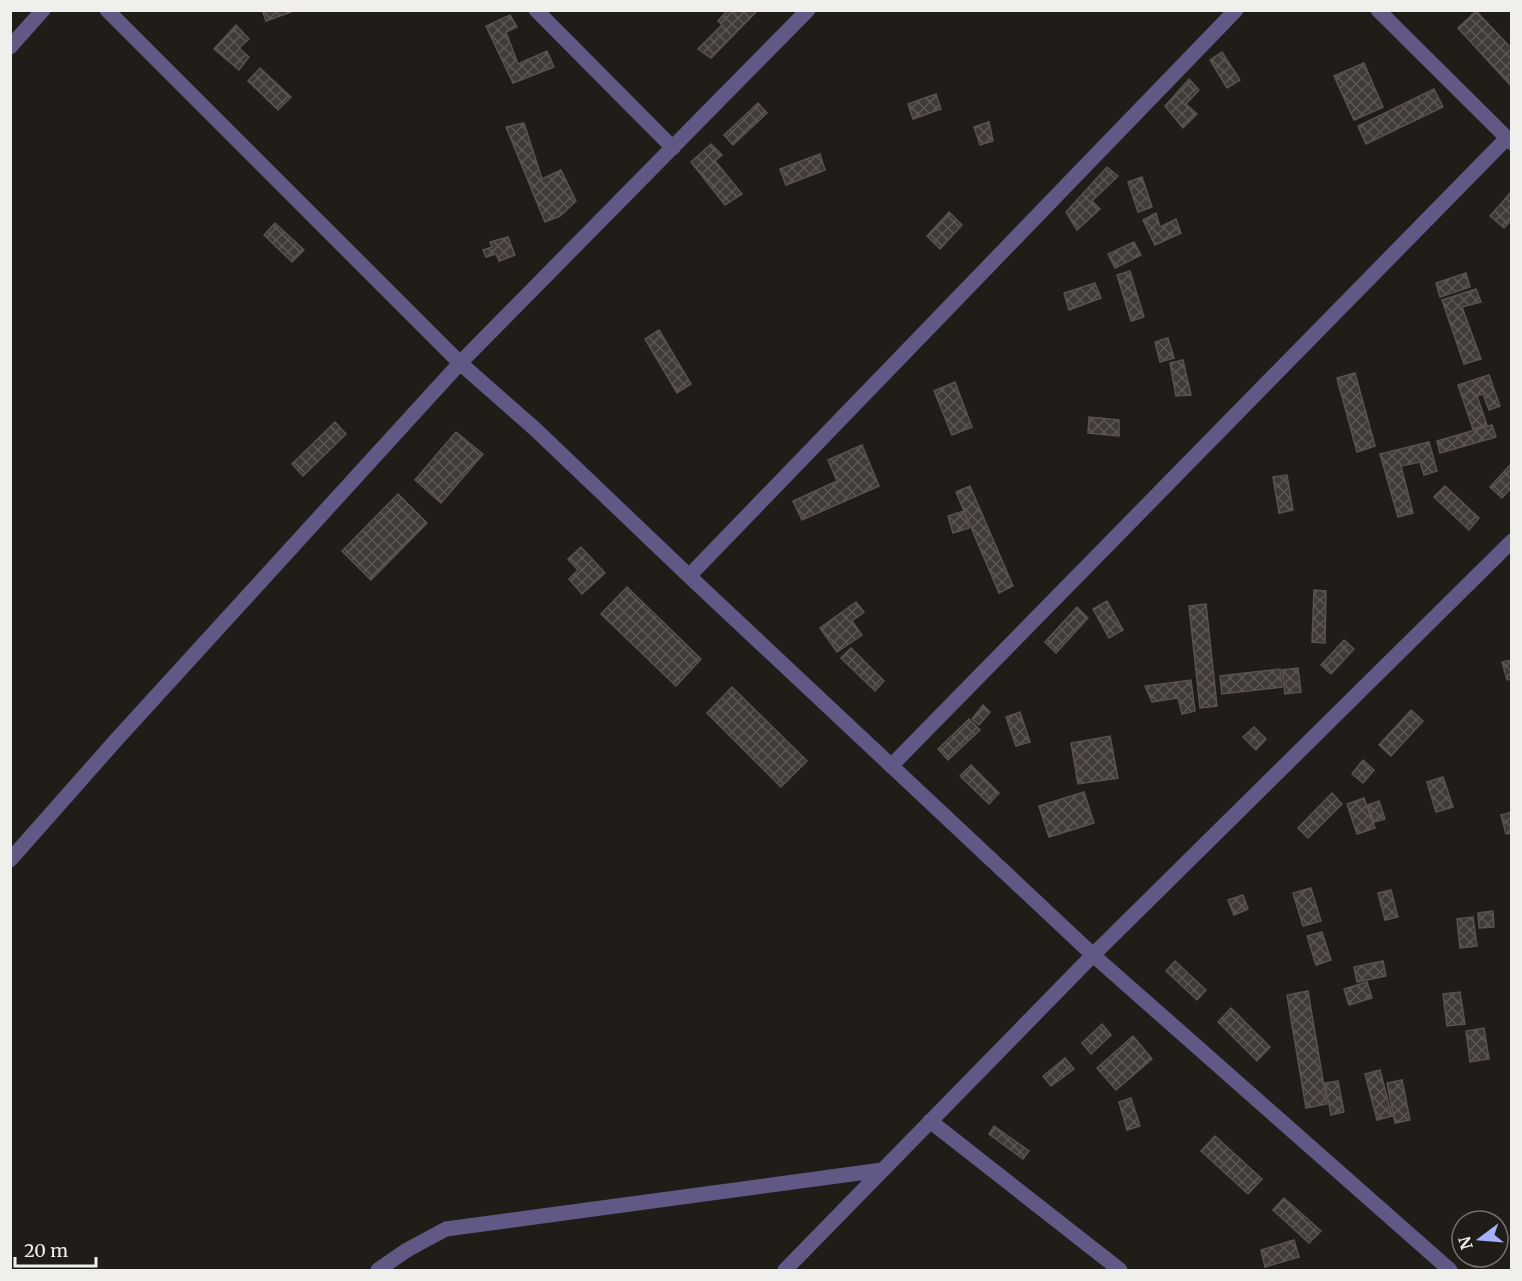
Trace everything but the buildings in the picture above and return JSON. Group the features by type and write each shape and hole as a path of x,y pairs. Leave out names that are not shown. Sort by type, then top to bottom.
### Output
{"street":[{"path":"10,47 43,10"},
{"path":"107,10 460,363 535,429 1093,955 1450,1270"},
{"path":"536,10 674,148"},
{"path":"10,860 117,739 460,363 808,10"},
{"path":"689,576 1236,10"},
{"path":"891,766 1509,140 1378,10"},
{"path":"785,1270 1093,955 1512,541"},
{"path":"930,1121 1119,1270"},
{"path":"378,1270 407,1250 446,1229 882,1170"}]}
